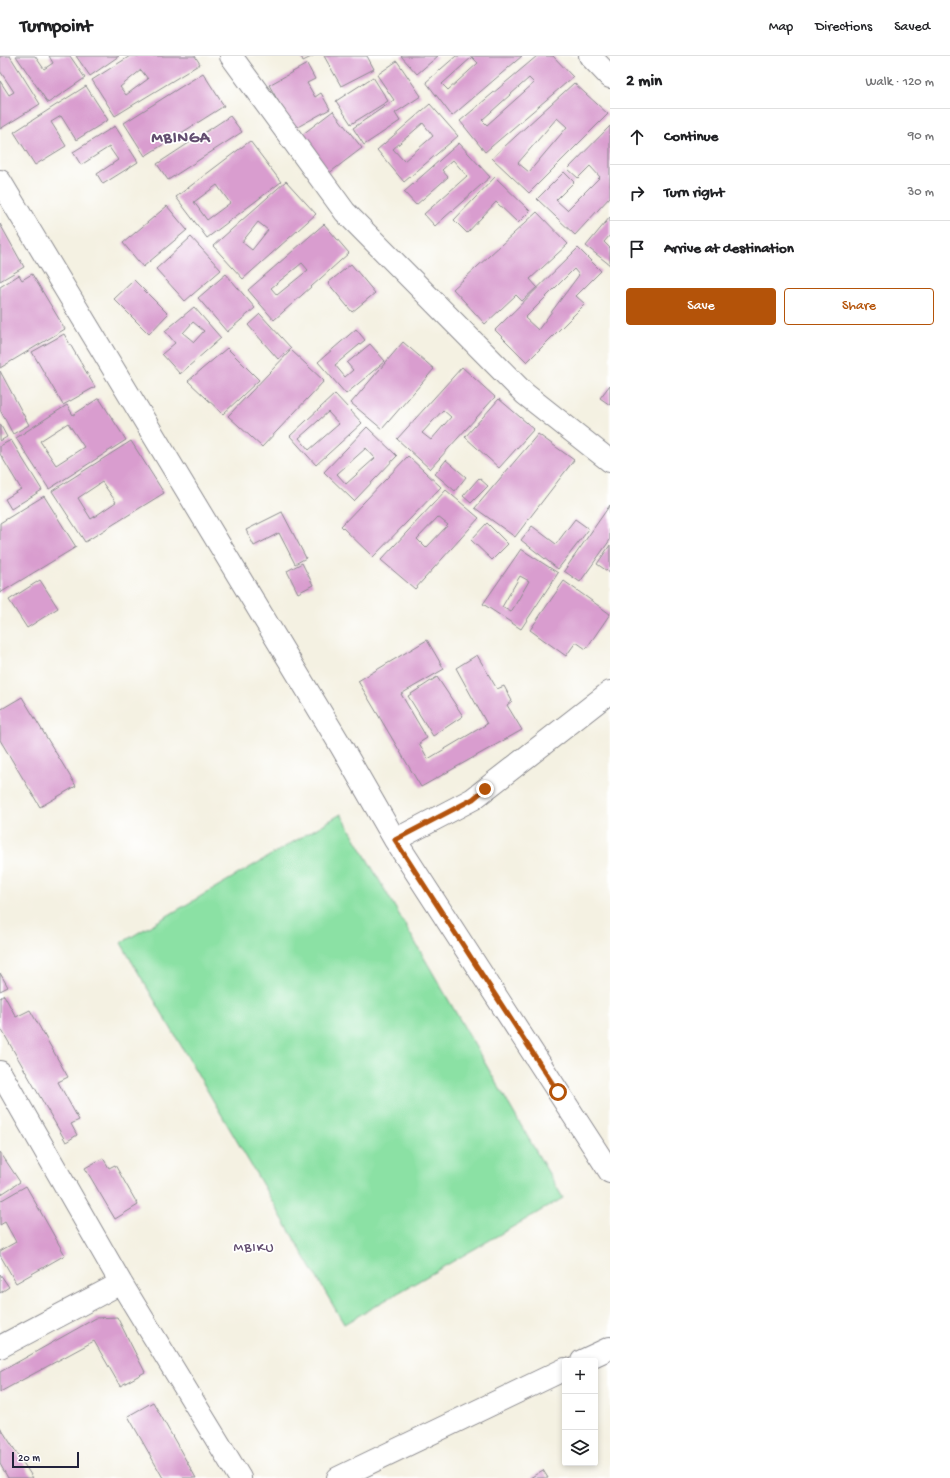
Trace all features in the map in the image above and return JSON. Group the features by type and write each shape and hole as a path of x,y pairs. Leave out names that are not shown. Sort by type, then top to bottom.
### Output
{"street":[{"path":"231,56 345,212 525,394 610,461"},
{"path":"590,56 610,77"},
{"path":"0,181 341,746 395,840 610,1172"},
{"path":"395,840 473,799 610,692"},
{"path":"0,1072 121,1283 240,1478"},
{"path":"0,1347 121,1283"},
{"path":"588,1358 610,1348"},
{"path":"338,1478 562,1370"}],"green space":[{"path":"341,814 563,1198 344,1324 121,943"}],"building":[{"path":"0,56 10,56 40,104 0,129 0,81 9,95 14,92 0,71"},
{"path":"16,56 35,56 44,69 53,63 49,56 70,56 85,78 48,103"},
{"path":"76,56 119,56 90,76"},
{"path":"130,56 195,56 200,64 115,116 92,80","holes":["141,70 148,79 126,95 120,87"]},
{"path":"301,56 313,56 303,61"},
{"path":"324,56 367,56 374,69 341,86"},
{"path":"401,56 438,56 417,74"},
{"path":"456,56 522,56 452,116 426,82","holes":["472,57 478,63 448,90 442,84"]},
{"path":"537,56 553,56 573,77 485,152 460,121","holes":["529,78 534,83 487,125 482,120"]},
{"path":"397,61 421,96 395,113 400,121 364,145 353,128 394,100 377,75"},
{"path":"307,64 315,79 307,83 315,97 321,93 330,109 294,129 269,85"},
{"path":"203,73 224,106 145,156 124,123"},
{"path":"373,77 388,101 351,124 336,101"},
{"path":"574,83 608,114 529,193 492,158","holes":["557,118 567,127 529,172 518,163"]},
{"path":"86,86 108,120 76,140 61,116 51,122 66,146 35,165 14,132"},
{"path":"430,104 458,136 404,182 377,150","holes":["423,123 433,136 404,161 393,149"]},
{"path":"333,111 362,148 328,174 299,137"},
{"path":"230,116 242,132 168,180 157,164"},
{"path":"115,126 138,162 103,184 97,174 118,160 109,147 81,165 73,152"},
{"path":"610,126 610,197 575,235 537,199 564,172 574,182 556,200 567,210 600,177 590,166 578,178 568,169"},
{"path":"250,141 281,182 207,238 176,197","holes":["217,185 230,203 207,220 194,202"]},
{"path":"459,143 490,177 435,226 424,214 467,176 453,160 442,170 448,177 416,205 404,192"},
{"path":"495,177 530,211 518,223 496,202 467,233 454,220"},
{"path":"286,181 316,214 243,279 213,246","holes":["258,222 268,230 252,250 242,242"]},
{"path":"167,206 187,230 143,267 123,243"},
{"path":"537,212 568,244 530,279 537,287 522,301 516,295 485,324 453,289"},
{"path":"610,217 610,235 604,242 610,248 610,265 586,246"},
{"path":"0,224 24,267 0,281"},
{"path":"324,224 349,253 274,320 248,290","holes":["302,263 308,270 277,295 271,288"]},
{"path":"191,237 221,270 185,301 156,269"},
{"path":"578,248 601,271 576,296 585,304 527,362 495,330","holes":["574,269 579,275 538,330 525,318"]},
{"path":"351,264 375,293 352,312 328,283"},
{"path":"32,274 65,329 0,368 0,287 19,275 22,280"},
{"path":"226,274 255,308 227,332 198,298"},
{"path":"134,280 168,314 149,334 114,299"},
{"path":"194,307 221,338 180,374 162,354 175,343 165,331","holes":["193,322 204,331 194,342 183,333"]},
{"path":"260,314 291,348 278,359 248,325"},
{"path":"356,329 365,340 335,365 345,377 353,370 347,363 370,344 385,361 346,394 318,362"},
{"path":"64,334 95,387 63,405 32,352"},
{"path":"403,342 434,369 382,429 351,403"},
{"path":"227,348 259,380 223,414 188,381"},
{"path":"291,350 324,381 262,447 228,416"},
{"path":"462,367 495,397 430,469 397,439","holes":["443,410 451,417 431,440 422,433"]},
{"path":"0,371 29,425 13,434 0,410"},
{"path":"610,385 610,405 600,398"},
{"path":"335,394 362,423 316,465 290,436","holes":["328,412 339,424 309,450 299,438"]},
{"path":"99,398 126,440 49,489 16,438 67,405 73,415","holes":["68,423 84,447 56,465 40,441"]},
{"path":"499,399 534,429 499,468 465,437"},
{"path":"0,424 7,437 0,441"},
{"path":"367,427 397,456 354,501 324,472","holes":["366,448 375,458 346,484 337,474"]},
{"path":"538,434 574,460 515,537 475,508"},
{"path":"11,440 42,490 11,509 5,499 21,489 0,454 0,446"},
{"path":"131,441 164,493 85,542 52,491","holes":["102,482 116,502 91,519 78,498"]},
{"path":"408,456 441,487 373,557 341,526"},
{"path":"446,460 466,477 455,491 435,474"},
{"path":"479,478 488,486 471,503 463,496"},
{"path":"446,490 479,518 415,589 381,560","holes":["438,517 448,525 426,548 417,539"]},
{"path":"44,496 76,547 0,593 0,523"},
{"path":"610,505 610,540 580,582 564,571"},
{"path":"282,512 306,558 295,564 279,533 254,546 246,530"},
{"path":"575,519 589,529 558,569 521,540 532,526 556,544"},
{"path":"487,523 508,544 492,560 471,540"},
{"path":"610,545 610,573 597,564"},
{"path":"521,549 558,573 521,629 483,604","holes":["520,576 529,581 511,612 502,607"]},
{"path":"302,563 313,585 298,593 287,571"},
{"path":"40,580 58,608 27,628 9,600"},
{"path":"564,581 610,614 586,649 576,642 566,656 530,630"},
{"path":"427,640 444,669 401,694 427,738 419,743 428,759 487,724 456,668 477,655 497,689 504,686 512,701 507,705 522,730 421,787 358,681"},
{"path":"437,677 463,716 433,736 408,696"},
{"path":"22,697 76,786 40,807 0,740 0,710"},
{"path":"0,973 8,987 0,991"},
{"path":"4,995 16,1017 30,1010 68,1077 58,1082 79,1120 71,1124 77,1135 66,1142 0,1027 0,998"},
{"path":"0,1152 20,1182 0,1195"},
{"path":"103,1158 109,1168 115,1165 138,1205 115,1219 85,1168"},
{"path":"26,1186 65,1255 16,1283 0,1255 0,1251 16,1242 5,1222 0,1225 0,1201"},
{"path":"0,1274 9,1287 0,1293"},
{"path":"117,1317 145,1372 120,1386 94,1341 0,1392 0,1372 96,1318"},
{"path":"153,1402 196,1478 163,1478 128,1416"},
{"path":"0,1427 33,1478 8,1478 0,1464"},
{"path":"543,1470 548,1478 530,1478"}],"district":[{"name":"MBINGA","path":"181,139"},
{"name":"MBIKU","path":"254,1248"}],"route":[{"path":"485,789 473,799 395,840 558,1092"}]}
